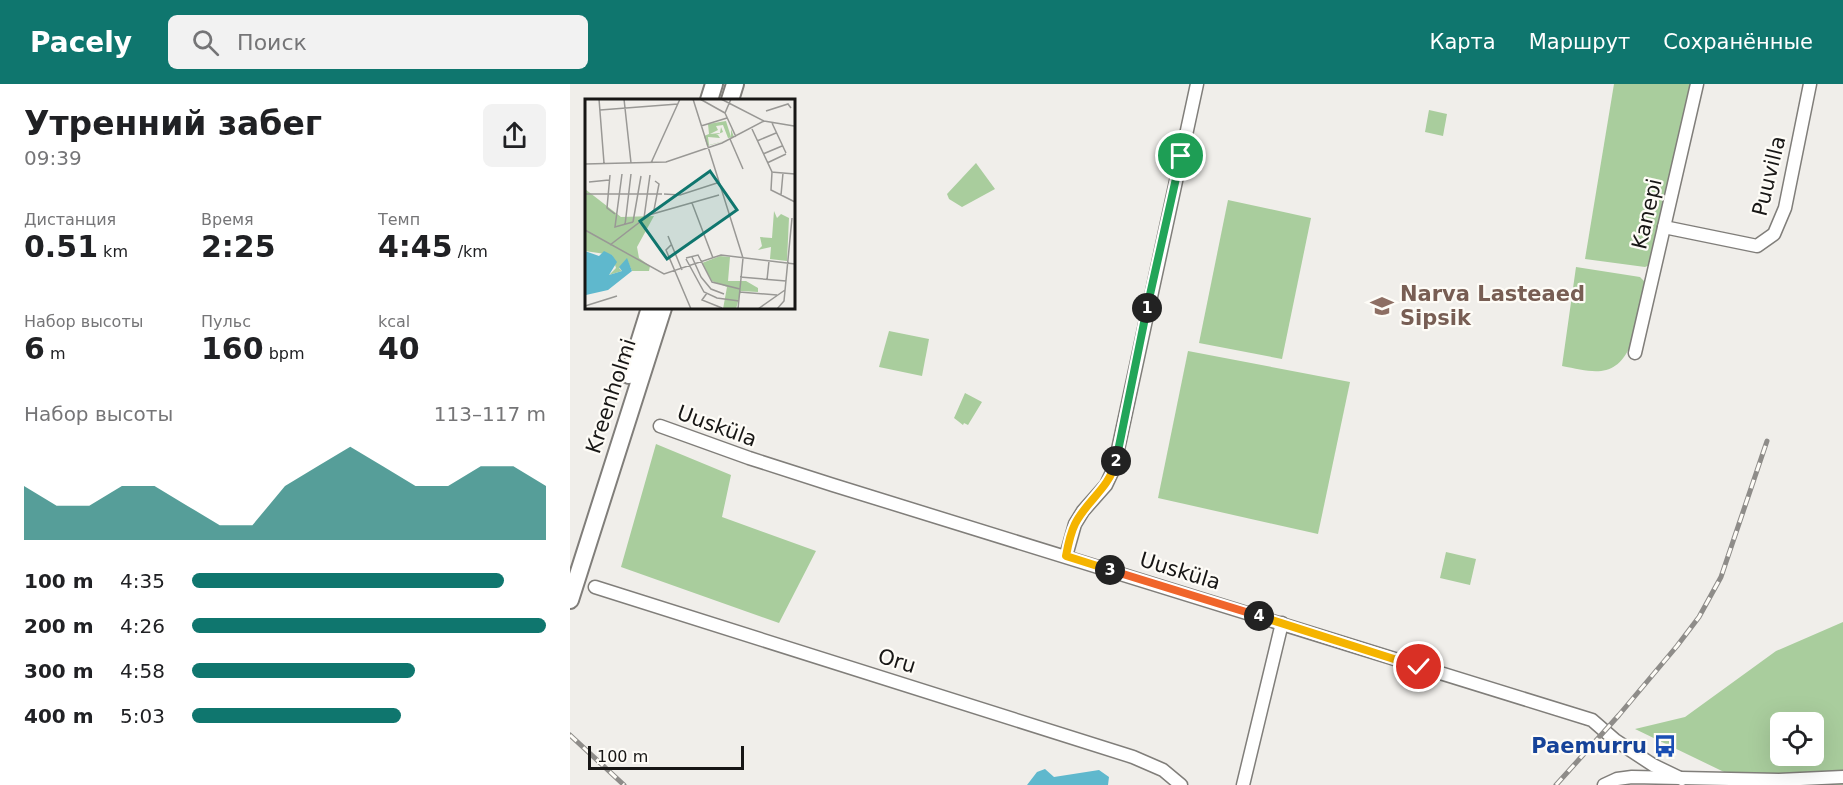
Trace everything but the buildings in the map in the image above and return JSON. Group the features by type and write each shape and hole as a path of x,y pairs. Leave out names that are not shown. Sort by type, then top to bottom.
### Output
{"main road":[{"path":"709,99 714,84"},
{"path":"730,99 735,84"},
{"name":"Kreenholmi","path":"570,600 650,309"},
{"name":"Kreenholmi","path":"570,564 596,499 663,309"}],"street":[{"path":"1066,556 1075,524 1083,511 1106,485 1114,468 1197,84"},
{"name":"Kanepi","path":"1635,353 1697,84"},
{"name":"Puuvilla","path":"1664,227 1757,246 1774,234 1785,208 1810,84"},
{"name":"Uusküla","path":"660,426 748,458 833,485 1592,720 1614,740 1653,765 1682,779"},
{"name":"Oru","path":"595,587 1133,757 1163,770 1181,785"},
{"path":"1244,785 1282,623"},
{"path":"1604,785 1617,779 1632,777 1778,782 1843,777"}],"green space":[{"path":"1614,84 1693,84 1650,265 1645,267 1585,259"},
{"path":"1429,110 1447,114 1443,136 1425,132"},
{"path":"976,163 995,189 962,207 949,199 947,194"},
{"path":"1228,200 1311,218 1282,359 1199,343"},
{"path":"1576,267 1640,277 1645,282 1631,344 1625,356 1618,363 1602,371 1562,366"},
{"path":"889,331 929,339 922,376 879,367"},
{"path":"1188,351 1350,382 1318,534 1158,498"},
{"path":"965,393 982,402 968,425 964,423 963,425 954,418"},
{"path":"656,444 731,475 722,517 816,551 779,623 621,567"},
{"path":"1446,552 1476,559 1470,585 1440,578"},
{"path":"1843,622 1843,785 1751,785 1635,729 1685,717 1776,651"}],"water":[{"path":"1045,769 1054,777 1099,770 1109,777 1108,785 1027,785 1037,772"}],"railway":[{"path":"1556,785 1619,715 1699,617 1721,577 1767,441"},
{"path":"570,735 624,785"}],"place":[{"name":"Narva Lasteaed Sipsik","path":"1382,306"},
{"name":"Paemurru","path":"1665,746"}],"route":[{"path":"1181,156 1114,468 1106,485 1083,511 1075,524 1066,556 1419,667"}]}
